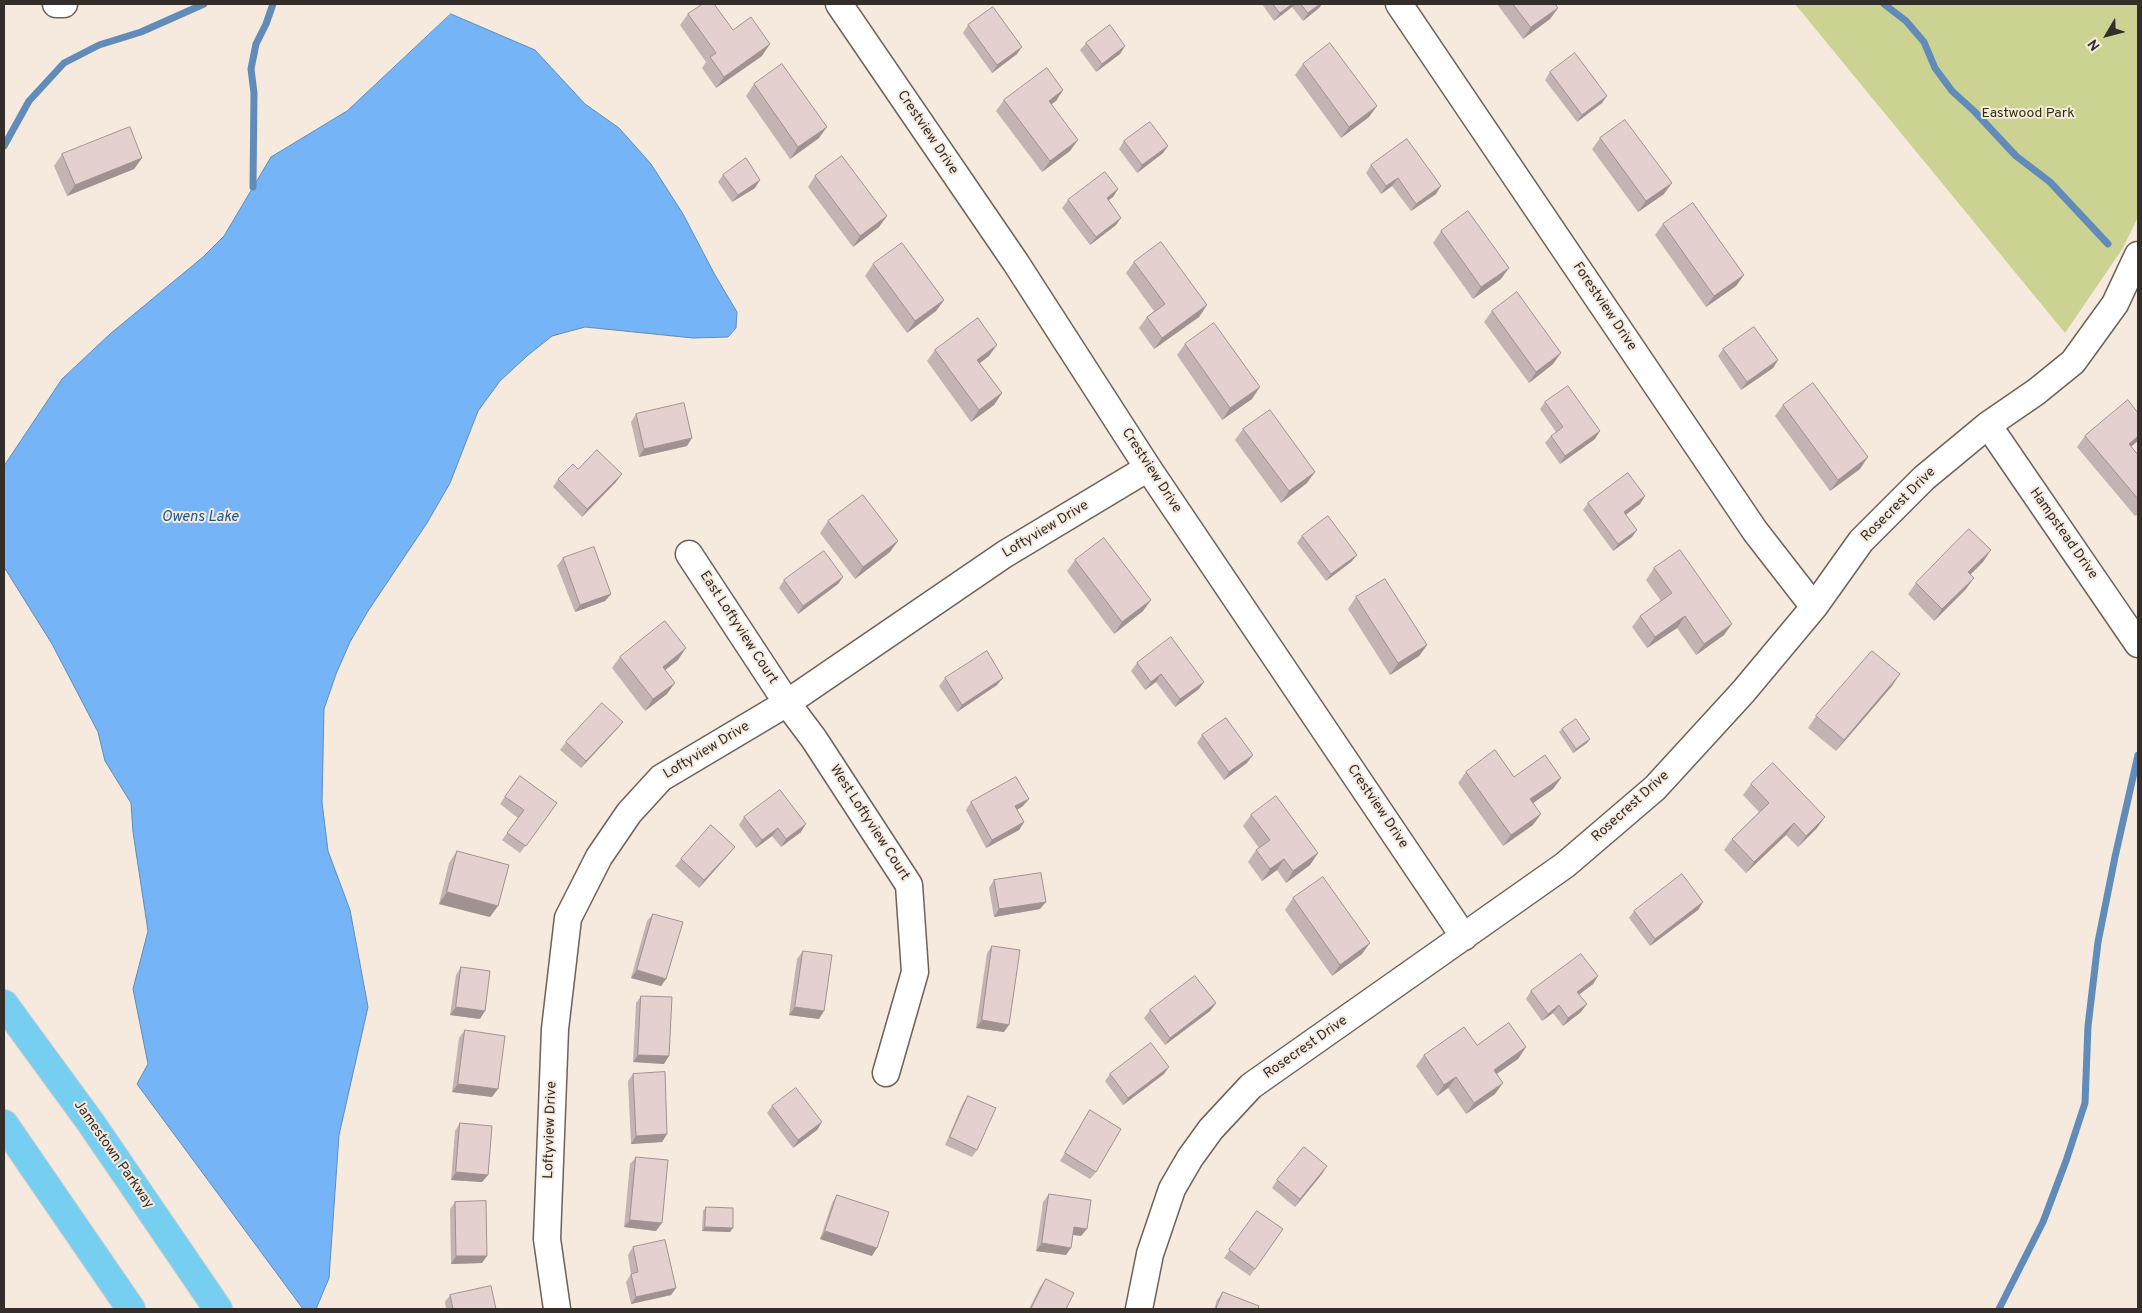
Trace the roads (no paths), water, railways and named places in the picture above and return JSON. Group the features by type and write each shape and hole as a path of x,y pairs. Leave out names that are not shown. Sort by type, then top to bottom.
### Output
{"main road":[{"name":"Jamestown Parkway","path":"4,1004 91,1122 218,1309"},
{"path":"4,1124 132,1309"}],"street":[{"path":"56,4 64,4"},
{"name":"Crestview Drive","path":"839,4 1016,263 1148,468 1464,937"},
{"name":"Forestview Drive","path":"1399,4 1755,531 1814,607"},
{"name":"Rosecrest Drive","path":"1139,1309 1150,1254 1172,1189 1190,1158 1211,1129 1251,1086 1565,865 1655,788 1744,692 1814,607 1862,541 1924,478 1988,425 2036,392 2073,362 2115,304 2138,255"},
{"name":"Hampstead Drive","path":"1988,425 2138,644"},
{"name":"Loftyview Drive","path":"557,1309 547,1239 555,1029 568,918 599,857 629,812 661,778 787,703 1006,554 1148,468"},
{"name":"East Loftyview Court","path":"689,554 787,703"},
{"name":"West Loftyview Court","path":"787,703 814,739 909,885 915,972 886,1072"}],"water":[{"name":"Owens Lake","path":"451,14 535,50 585,104 619,128 651,164 683,214 737,312 736,328 728,337 693,338 585,327 552,336 527,356 500,381 478,411 450,483 427,523 368,611 350,642 324,709 322,802 328,851 350,910 368,1007 339,1135 329,1278 316,1309 303,1309 137,1084 148,1064 133,989 148,931 133,832 131,803 105,761 98,732 52,644 4,567 4,466 62,379 110,334 203,257 224,236 271,157 347,111"}],"waterway":[{"path":"4,146 29,101 64,63 99,45 141,32 204,4"},
{"path":"253,187 254,93 251,69 256,44 273,4"},
{"path":"1884,4 1906,21 1924,42 1935,68 1952,91 1974,111 2016,156 2050,182 2108,244"},
{"path":"1999,1309 2043,1222 2085,1103 2088,1026 2098,942 2138,755"}],"park label":[{"name":"Eastwood Park","path":"2028,114"}]}
